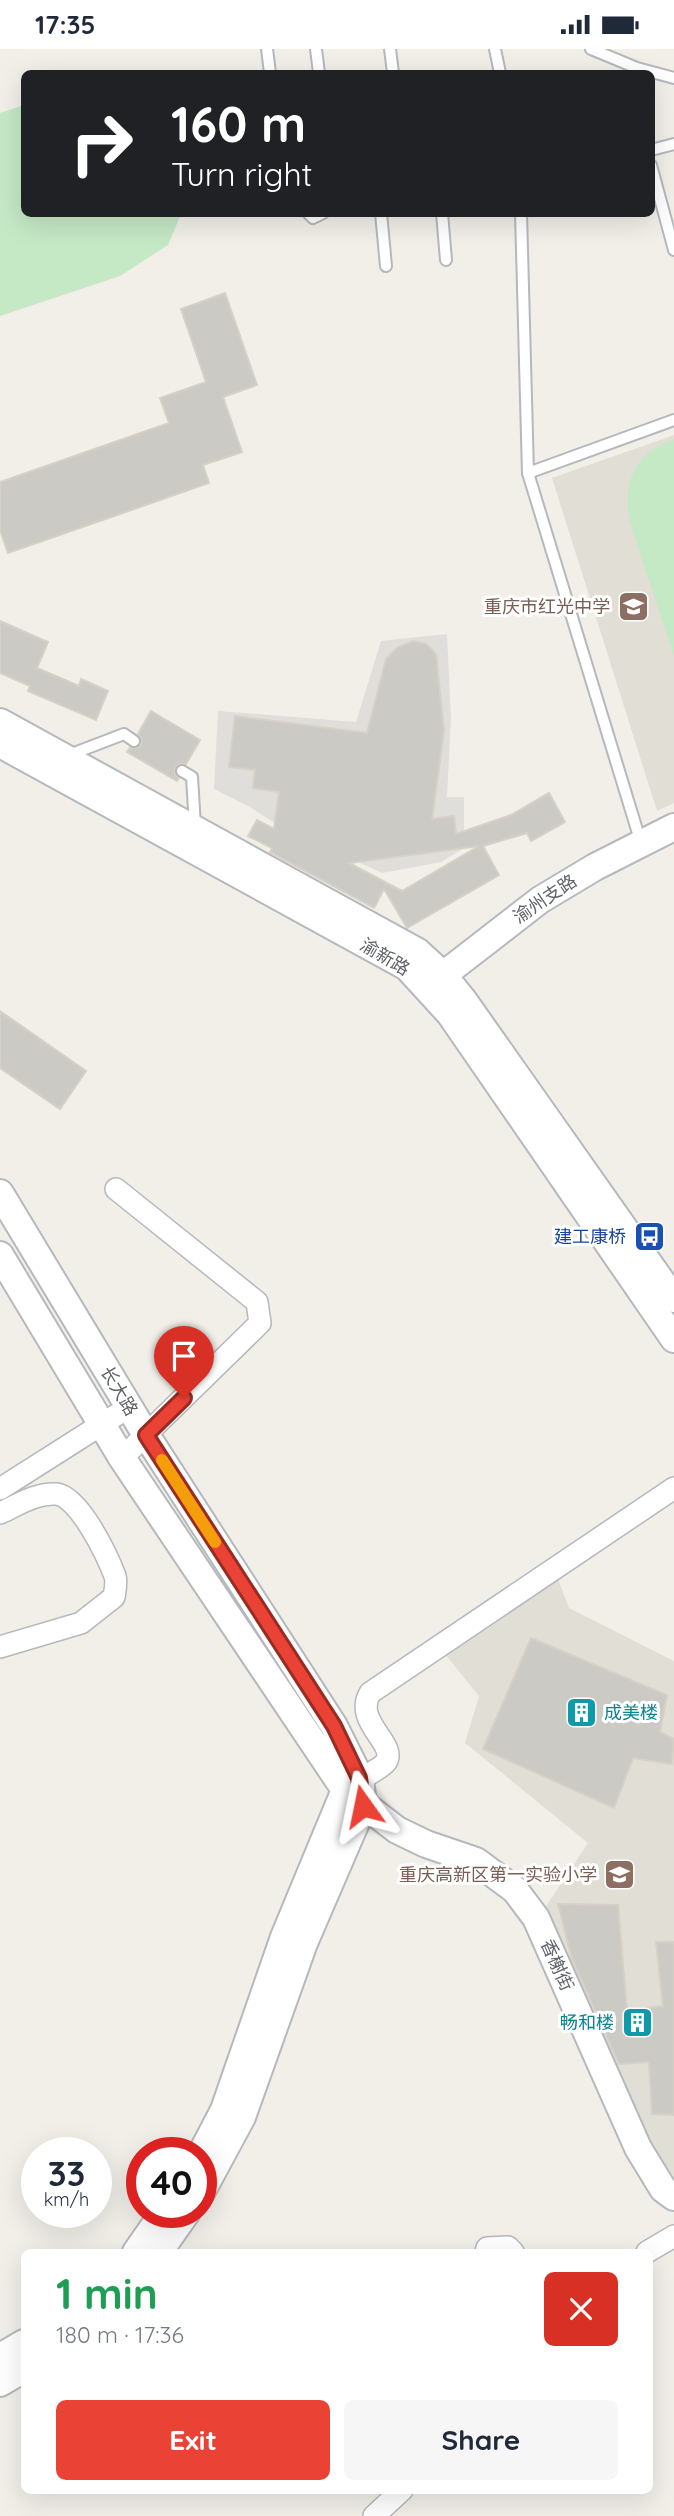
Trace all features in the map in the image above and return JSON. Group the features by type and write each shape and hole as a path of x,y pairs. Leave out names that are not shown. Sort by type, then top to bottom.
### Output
{"street":[{"name":"渝新路","path":"0,722 418,952 450,1014 674,1339"},
{"name":"渝新路","path":"0,744 435,981 464,1000 674,1299"},
{"name":"渝州支路","path":"435,981 540,899 674,827"},
{"path":"116,1189 257,1302 260,1323 122,1458"},
{"name":"长大路","path":"0,1193 146,1435 334,1726 356,1791"},
{"name":"长大路","path":"0,1255 122,1458 356,1791"},
{"path":"0,1489 129,1407"},
{"path":"210,2137 224,2110 284,1937 356,1791 388,1759 387,1751 364,1710 364,1702 370,1693 674,1488"},
{"path":"0,1514 38,1495 59,1494 71,1500 85,1518 116,1579 114,1597 81,1623 0,1647"},
{"path":"217,2165 242,2117 356,1791"},
{"name":"香榭街","path":"356,1791 397,1830 426,1844 476,1861 515,1890 536,1918 638,2148 663,2189 674,2197"},
{"path":"138,2249 153,2228"},
{"path":"161,2249 176,2228"},
{"path":"653,2249 674,2236"},
{"path":"487,2249 510,2249"},
{"path":"0,2357 21,2345"},
{"path":"0,2383 21,2371"},
{"path":"374,2516 398,2494"}],"lane":[{"path":"267,49 270,70"},
{"path":"316,49 319,70"},
{"path":"390,49 393,70"},
{"path":"495,49 499,70"},
{"path":"591,49 635,70"},
{"path":"655,74 674,78"},
{"path":"655,149 674,145"},
{"path":"655,180 674,250"},
{"path":"381,217 386,266"},
{"path":"442,217 446,260"},
{"path":"521,217 528,473 641,843"},
{"path":"528,473 674,420"},
{"path":"65,757 124,734 134,741"},
{"path":"182,771 192,777 195,829"}],"shaded area":[{"name":"重庆市红光中学","path":"674,435 674,803 657,811 552,478"},
{"path":"447,634 451,718 447,797 464,797 464,848 441,862 382,873 275,823 214,789 218,711 356,722 381,641"},
{"name":"重庆高新区第一实验小学","path":"558,1579 569,1608 674,1661 674,2177 650,2145 545,1908 588,1843 465,1743 479,1696 445,1654"}],"green space":[{"path":"21,106 21,217 180,217 168,245 120,276 0,316 0,113"},
{"path":"674,439 674,656 630,523 628,495 630,483 640,461 660,445"}],"building":[{"path":"225,293 257,385 223,397 242,452 203,465 209,483 8,553 0,530 0,482 169,423 160,398 206,382 181,309"},
{"path":"0,621 48,642 37,668 79,686 81,679 108,691 96,720 28,691 30,686 0,673"},
{"path":"413,641 426,644 436,654 444,731 432,819 454,816 456,834 511,815 549,793 565,822 531,841 527,833 483,846 499,875 407,928 384,889 374,908 270,852 272,848 248,836 257,820 274,829 279,792 253,788 255,770 229,767 235,716 367,733 386,659 398,647","holes":["479,846 402,891 349,863"]},
{"path":"151,711 200,740 186,764 179,764 175,768 175,774 179,778 177,781 127,752 130,748 141,745 138,734"},
{"path":"0,1011 86,1071 60,1109 0,1068"},
{"name":"成美楼","path":"531,1638 667,1695 660,1732 674,1739 672,1764 633,1758 614,1808 483,1749"},
{"name":"畅和楼","path":"558,1904 618,1905 627,2010 663,2006 656,1942 674,1942 674,2115 652,2114 649,2062 619,2064 572,1959"}],"slow traffic":[{"path":"162,1460 215,1542"}],"place":[{"name":"重庆市红光中学","path":"633,607"},
{"name":"建工康桥","path":"649,1237"},
{"name":"成美楼","path":"581,1713"},
{"name":"重庆高新区第一实验小学","path":"620,1875"},
{"name":"畅和楼","path":"637,2023"}],"route":[{"path":"184,1398 146,1435 334,1726 359,1778 363,1806"}]}
